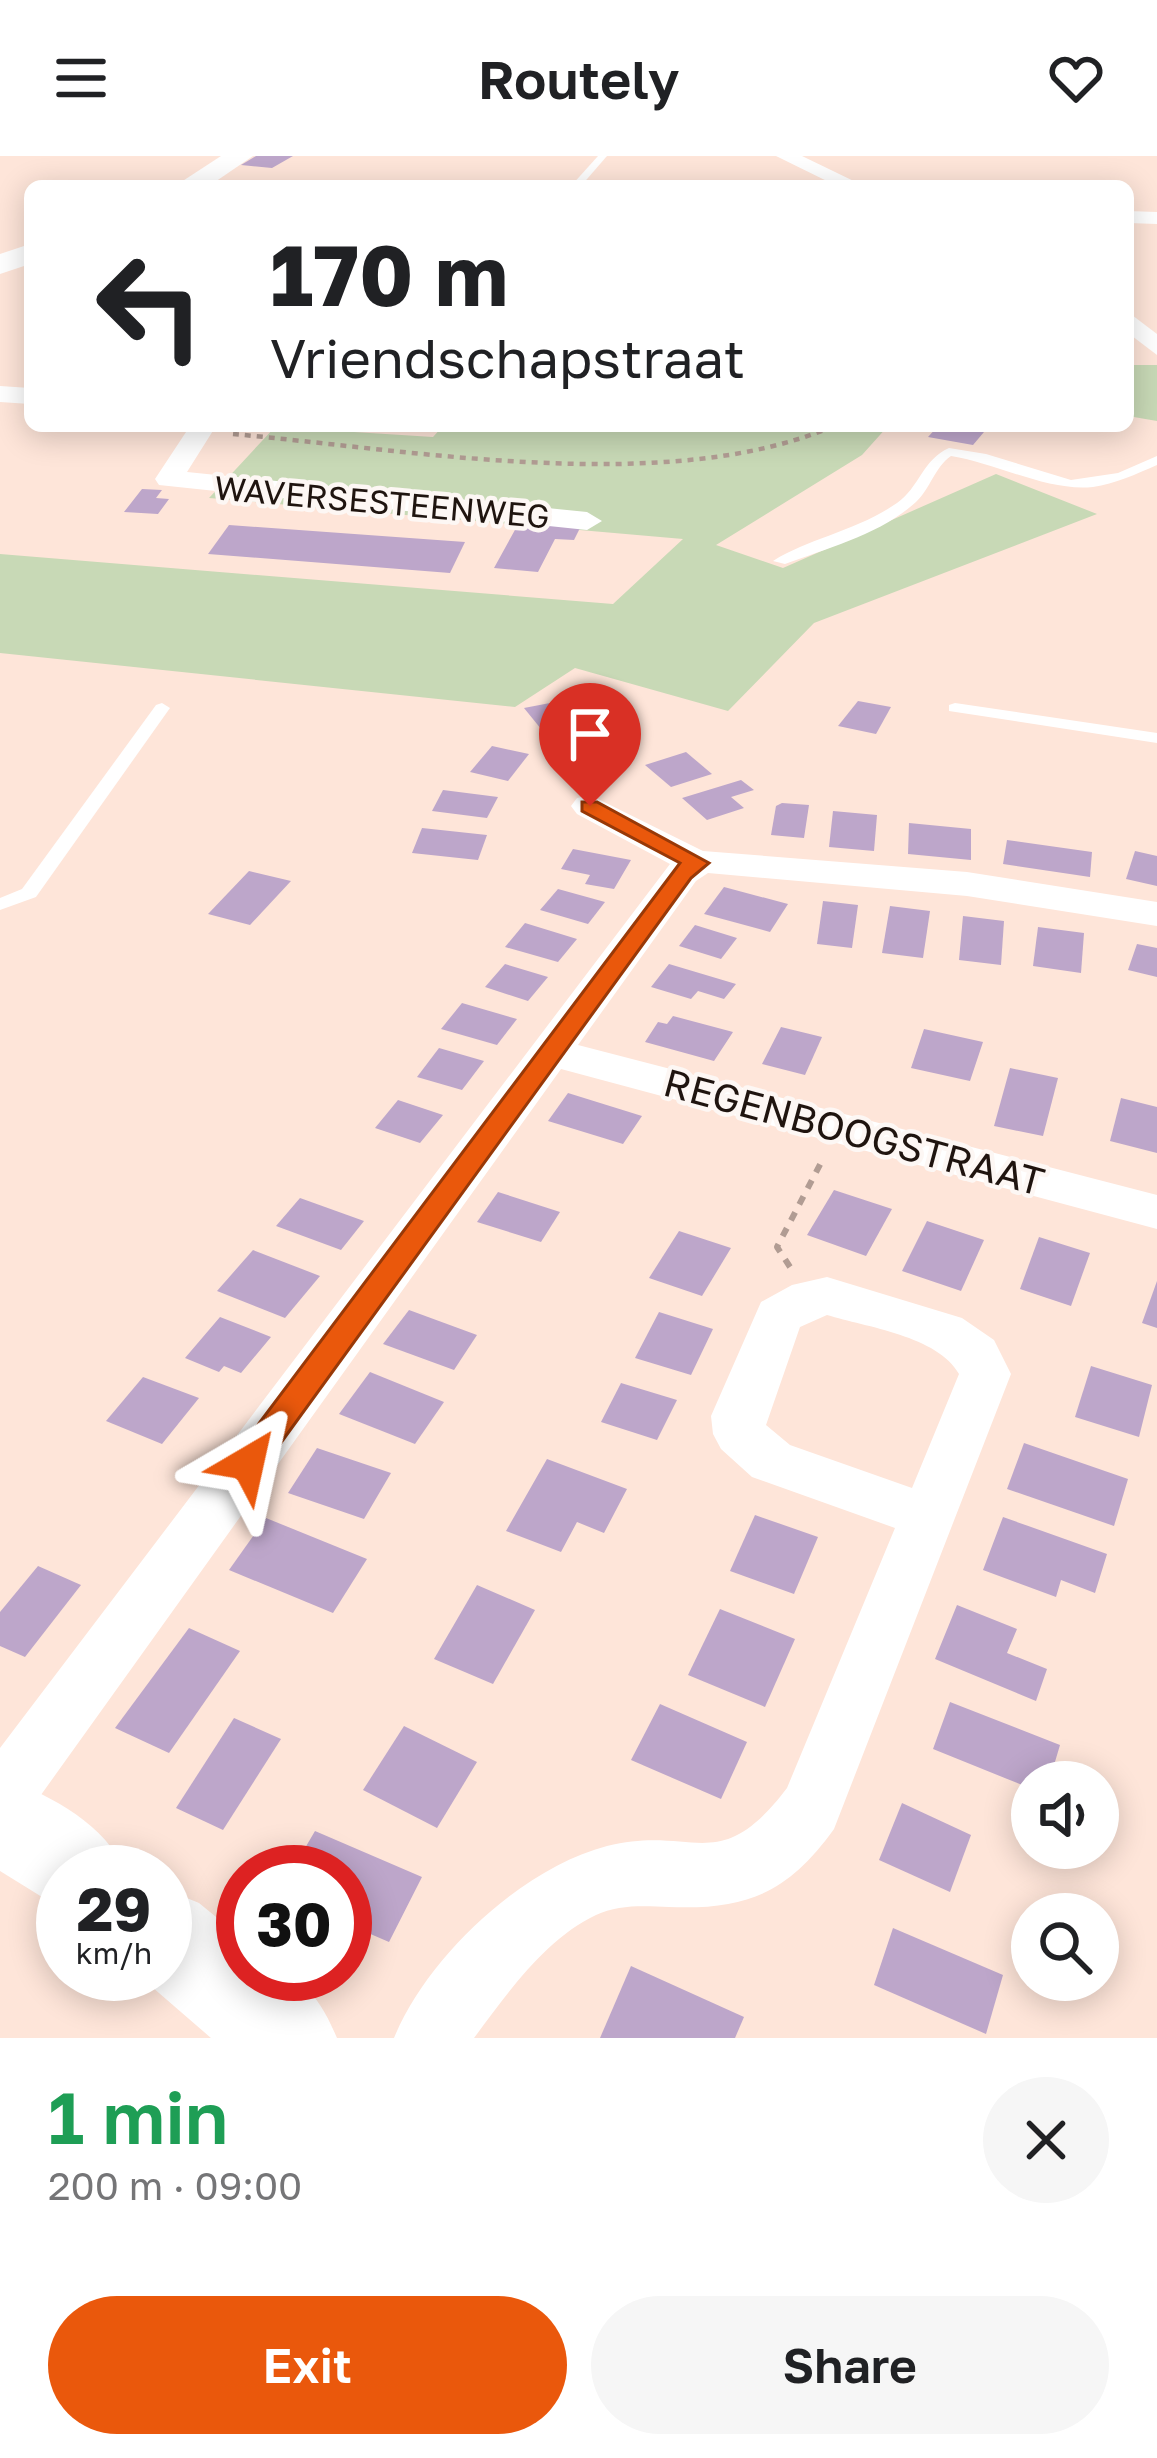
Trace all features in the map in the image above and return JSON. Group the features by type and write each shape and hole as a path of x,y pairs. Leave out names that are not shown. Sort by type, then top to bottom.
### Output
{"street":[{"path":"199,180 240,156"},
{"path":"786,156 840,180"},
{"path":"1134,325 1157,348"},
{"name":"WAVERSESTEENWEG","path":"199,432 170,479 587,521"},
{"path":"590,806 697,863 967,884 1157,914"},
{"path":"0,1799 682,873 697,863"},
{"name":"REGENBOOGSTRAAT","path":"550,1052 1157,1212"},
{"path":"429,2038 540,1910 585,1885 626,1877 718,1876 766,1862 793,1839 811,1808 985,1374 976,1354 944,1332 826,1296 810,1298 779,1315 738,1416 740,1434 771,1461 926,1516"},
{"path":"0,1819 39,1845"},
{"path":"192,1959 287,2038"}],"lane":[{"path":"581,180 603,156"},
{"path":"780,561 840,539 904,505 918,494 940,455 949,452 1094,487 1157,460"},
{"path":"0,904 28,893 162,708"},
{"path":"955,708 1157,738"}],"path":[{"path":"238,432 607,462 756,454 791,448 822,432"},
{"path":"810,1298 777,1246 839,1127"}],"green space":[{"path":"1134,365 1157,365 1157,421 1134,417"},
{"path":"270,432 433,437 438,432 883,432 862,455 716,545 783,568 996,474 1097,514 814,623 728,711 575,668 515,707 0,653 0,554 613,604 683,539 209,498"}],"building":[{"path":"256,156 293,156 272,168 241,165"},
{"path":"933,432 984,432 973,445 928,437"},
{"path":"142,489 162,490 156,498 169,499 158,514 124,512"},
{"path":"521,519 582,524 574,540 555,539 538,572 494,568"},
{"path":"229,525 465,542 450,573 208,554"},
{"path":"858,701 891,707 876,734 838,726"},
{"path":"550,703 577,734 550,740 524,708"},
{"path":"492,746 529,754 508,781 470,772"},
{"path":"686,752 712,774 671,787 645,765"},
{"path":"741,780 754,790 731,797 744,808 707,820 682,798"},
{"path":"443,790 498,797 487,818 432,811"},
{"path":"809,805 804,838 771,835 776,806"},
{"path":"833,811 877,815 874,851 829,847"},
{"path":"909,823 971,829 971,860 908,854"},
{"path":"422,828 487,835 478,860 412,853"},
{"path":"1007,840 1092,852 1090,877 1003,864"},
{"path":"573,849 631,860 614,889 585,884 590,875 561,869"},
{"path":"1135,851 1157,856 1157,886 1126,879"},
{"path":"249,871 291,881 250,925 208,914"},
{"path":"724,887 788,904 770,932 704,914"},
{"path":"558,889 605,902 588,924 540,910"},
{"path":"823,901 858,905 852,948 817,944"},
{"path":"890,906 930,911 923,958 882,953"},
{"path":"963,916 1004,921 1001,965 959,960"},
{"path":"525,923 577,939 558,962 505,947"},
{"path":"695,925 737,938 721,959 679,946"},
{"path":"1038,927 1084,933 1081,973 1033,966"},
{"path":"1137,944 1157,948 1157,977 1128,970"},
{"path":"505,964 548,977 528,1001 485,987"},
{"path":"669,964 736,984 724,999 698,991 691,999 651,987"},
{"path":"462,1003 517,1019 497,1045 441,1029"},
{"path":"673,1016 733,1032 714,1061 645,1042 658,1022 667,1024"},
{"path":"781,1027 822,1037 805,1075 762,1064"},
{"path":"924,1029 983,1042 970,1081 911,1068"},
{"path":"439,1048 484,1061 462,1090 417,1077"},
{"path":"1010,1068 1058,1078 1043,1136 994,1126"},
{"path":"568,1093 642,1116 623,1144 548,1121"},
{"path":"1121,1098 1157,1107 1157,1153 1110,1141"},
{"path":"398,1100 443,1115 420,1143 375,1128"},
{"path":"834,1190 892,1209 866,1256 807,1235"},
{"path":"498,1192 560,1212 541,1242 477,1222"},
{"path":"300,1198 364,1221 341,1250 276,1226"},
{"path":"927,1221 984,1240 961,1291 902,1271"},
{"path":"679,1231 731,1248 702,1296 649,1278"},
{"path":"1039,1237 1090,1253 1071,1306 1020,1289"},
{"path":"253,1250 320,1276 285,1318 217,1291"},
{"path":"1157,1281 1157,1328 1142,1323"},
{"path":"409,1310 477,1335 454,1370 383,1344"},
{"path":"659,1312 713,1329 691,1375 635,1358"},
{"path":"220,1317 271,1337 241,1373 224,1366 219,1372 185,1358"},
{"path":"1091,1366 1152,1385 1139,1437 1075,1417"},
{"path":"370,1372 444,1402 415,1444 339,1414"},
{"path":"143,1377 199,1398 162,1444 106,1421"},
{"path":"621,1383 677,1400 657,1440 601,1422"},
{"path":"1024,1443 1128,1479 1114,1526 1007,1489"},
{"path":"317,1448 391,1473 364,1519 288,1493"},
{"path":"547,1459 627,1489 604,1533 577,1522 561,1552 506,1531"},
{"path":"755,1515 818,1537 794,1594 730,1571"},
{"path":"1003,1517 1107,1554 1095,1593 1061,1580 1056,1597 983,1570"},
{"path":"266,1518 367,1559 333,1613 229,1570"},
{"path":"38,1566 81,1585 25,1657 0,1646 0,1612"},
{"path":"477,1585 535,1610 493,1684 434,1659"},
{"path":"957,1605 1017,1629 1007,1653 1047,1669 1036,1701 935,1659"},
{"path":"720,1609 795,1639 765,1707 688,1675"},
{"path":"189,1628 240,1651 169,1753 115,1728"},
{"path":"950,1702 1060,1745 1055,1761 1011,1761 1011,1781 933,1749"},
{"path":"660,1704 747,1742 721,1799 631,1760"},
{"path":"234,1718 281,1739 223,1830 176,1808"},
{"path":"404,1726 477,1762 437,1828 363,1790"},
{"path":"902,1803 971,1835 950,1892 879,1860"},
{"path":"315,1831 348,1845 307,1845"},
{"path":"372,1856 422,1877 389,1942 372,1935"},
{"path":"893,1928 1003,1975 986,2034 874,1985"},
{"path":"631,1966 744,2017 735,2038 600,2038"}],"route":[{"path":"248,1463 682,873 697,863 590,806"}]}
